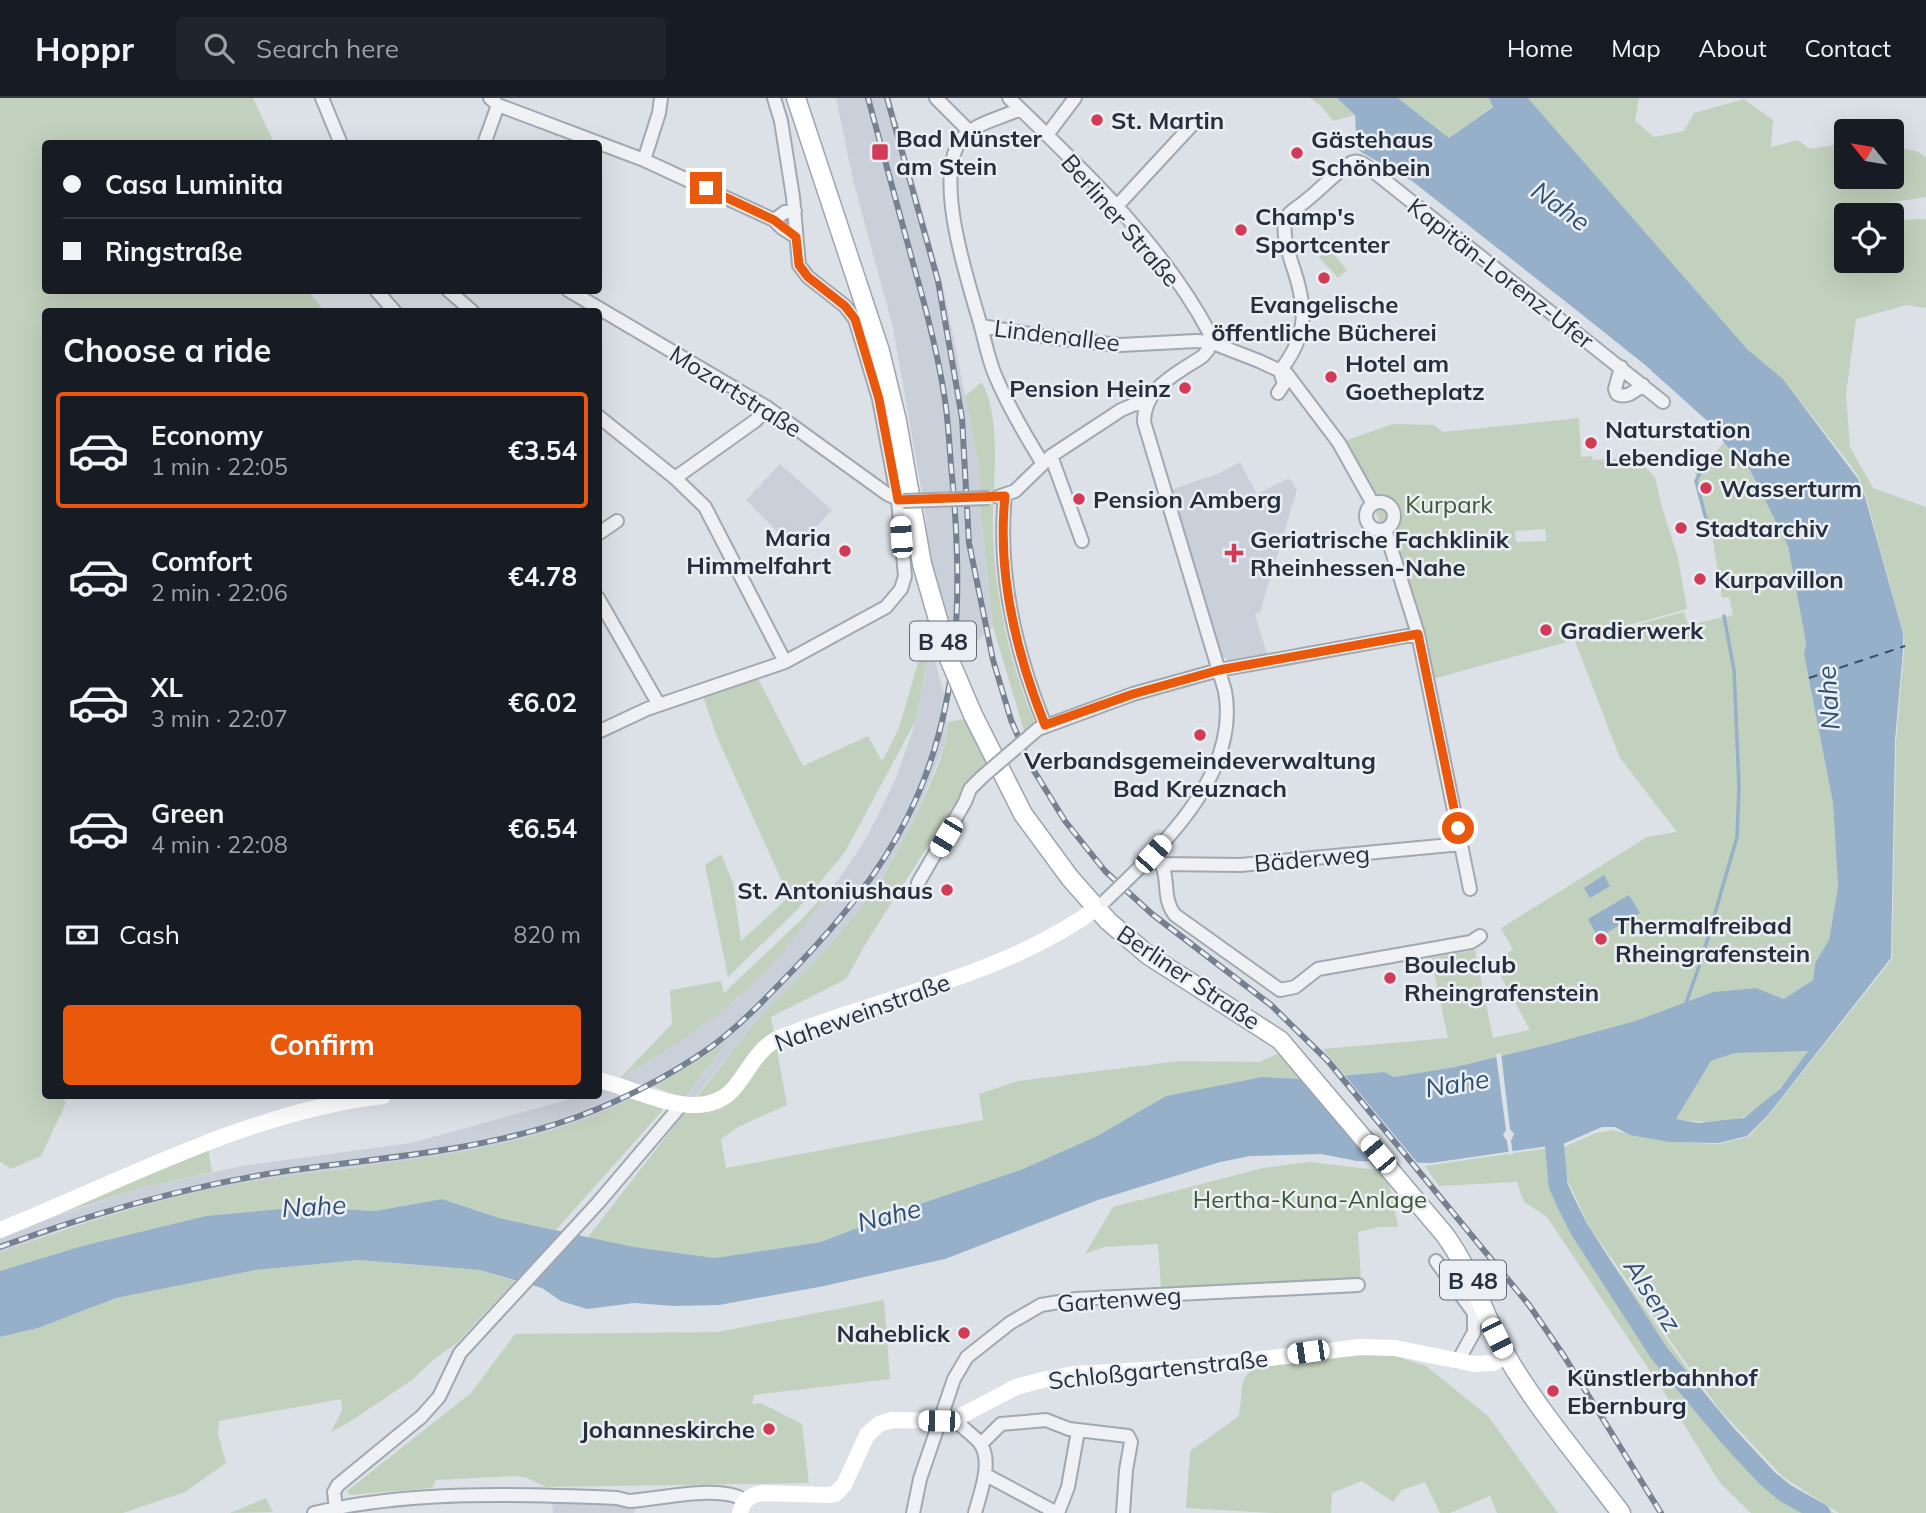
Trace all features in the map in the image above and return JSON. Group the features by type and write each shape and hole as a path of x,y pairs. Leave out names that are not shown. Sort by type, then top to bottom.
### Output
{"main road":[{"name":"B 48","path":"796,98 880,351 897,421 922,564 946,650 973,715 1023,814 1056,859 1101,905"},
{"name":"Berliner Straße","path":"1101,905 1118,930 1147,955 1263,1027 1298,1059 1425,1211 1466,1268 1506,1356 1518,1376 1621,1513"},
{"name":"Naheweinstraße","path":"602,1081 682,1104 707,1105 724,1098 764,1047 777,1038 919,992 998,962 1066,929 1101,905"},
{"path":"0,1230 253,1125 331,1103 361,1099"},
{"name":"Schloßgartenstraße","path":"742,1507 752,1495 762,1493 835,1494 844,1485 867,1435 874,1427 892,1420 947,1420 1017,1387 1073,1374 1197,1367 1360,1347 1395,1348 1486,1365 1506,1356"}],"street":[{"path":"322,98 339,140"},
{"path":"644,160 661,98"},
{"path":"602,730 659,705 785,662 886,607 901,589 905,576 900,500 879,399 855,319 845,306 808,277 799,265 795,211 781,121 774,98"},
{"path":"936,98 969,131 1020,109"},
{"name":"Berliner Straße","path":"1009,98 1116,207 1161,260 1205,325 1210,334 1210,342"},
{"path":"1047,135 1075,98"},
{"path":"485,140 494,102 592,140"},
{"path":"1116,207 1191,126"},
{"name":"Lindenallee","path":"969,131 962,138 954,155 951,186 962,265 981,326 1120,345 1210,342 1240,352 1280,371"},
{"path":"602,144 644,160 774,220 796,237"},
{"name":"Kapitän-Lorenz-Ufer","path":"1280,371 1297,344 1304,312 1298,282 1286,246 1285,219 1346,166 1358,161 1663,402"},
{"path":"774,220 785,212 795,211"},
{"path":"379,294 392,308"},
{"path":"453,294 468,308"},
{"name":"Mozartstraße","path":"573,294 597,308"},
{"name":"Mozartstraße","path":"602,311 768,408 876,487 900,500"},
{"path":"981,326 995,374 1011,410 1047,460 1082,541"},
{"path":"900,500 989,498 1005,496 1015,491 1047,460 1121,410 1135,404 1146,405 1154,391 1163,383 1203,356 1210,342"},
{"path":"1621,367 1616,394 1628,394 1643,385"},
{"path":"1278,394 1284,384 1280,371"},
{"path":"1280,371 1287,374 1339,443 1373,504"},
{"name":"Berliner Straße","path":"1101,905 1153,854 1189,810 1202,789 1226,736 1228,713 1225,691 1146,432 1146,405"},
{"path":"675,478 755,421 768,408"},
{"path":"602,419 675,478 705,507 785,662"},
{"path":"1005,496 1002,527 1009,605 1041,727"},
{"path":"1378,502 1387,504 1394,512 1391,524 1385,529 1375,529 1368,522 1367,512 1378,502"},
{"path":"602,531 617,521"},
{"path":"1385,529 1418,634 1470,889"},
{"path":"602,605 659,705"},
{"path":"918,883 970,789 1041,727 1133,694 1219,670 1418,634"},
{"name":"Bäderweg","path":"1163,864 1240,865 1461,844"},
{"path":"1153,854 1163,864 1167,902 1175,915 1280,990 1295,987 1318,969 1471,943 1480,936"},
{"path":"336,1508 334,1492 338,1485 421,1417 445,1388 456,1359 468,1344 598,1203 682,1104"},
{"path":"1436,1261 1474,1313 1474,1332 1458,1361"},
{"name":"Gartenweg","path":"913,1513 920,1479 947,1420 954,1379 967,1357 1010,1323 1041,1305 1068,1300 1358,1285"},
{"path":"947,1420 981,1444 984,1451 986,1475 975,1513"},
{"path":"981,1444 1004,1422 1046,1420 1078,1431 1128,1436 1131,1442 1123,1513"},
{"path":"986,1475 1058,1513 1068,1487 1078,1431"},
{"path":"314,1513 336,1508 482,1495 592,1497 629,1501 718,1493 735,1494 742,1507"},
{"path":"646,1513 654,1499"}],"shaded area":[{"path":"836,98 891,98 942,281 979,465 980,507 993,627 960,656 929,554 925,510 893,328 854,184"},
{"name":"Geriatrische Fachklinik Rheinhessen-Nahe","path":"1240,462 1257,494 1289,478 1297,490 1260,612 1255,614 1267,654 1229,661 1222,656 1170,490 1220,473"},
{"path":"780,464 832,510 795,550 746,500"},
{"path":"930,643 944,694 947,722 945,744 914,820 880,883 831,944 758,1018 693,1100 684,1098 725,1044 673,1077 611,1110 505,1144 413,1161 338,1169 194,1193 137,1206 63,1229 0,1253 0,1235 141,1188 242,1166 411,1143 570,1099 602,1099 602,1087 620,1078 737,999 838,880 867,837 896,778 916,721"},
{"path":"552,1502 635,1506 634,1513 553,1513"}],"green space":[{"path":"0,98 253,98 273,140 42,140 42,294 310,294 322,308 42,308 42,1099 63,1099 66,1103 41,1156 11,1169 0,1162"},
{"path":"1310,98 1337,98 1355,115 1333,121 1322,107"},
{"path":"1398,98 1489,98 1493,106 1449,138"},
{"path":"1528,98 1639,98 1635,121 1654,137 1684,131 1694,113 1744,99 1773,120 1771,147 1798,140 1810,149 1834,145 1834,189 1904,189 1904,148 1926,157 1926,197 1887,203 1834,203 1834,273 1904,273 1904,220 1926,219 1926,308 1907,305 1856,319 1846,394 1850,447 1873,488 1926,507 1926,1513 1839,1513 1783,1477 1719,1409 1589,1227 1561,1166 1564,1147 1596,1133 1612,1130 1669,1142 1719,1144 1748,1137 1768,1116 1892,959 1896,741 1904,650 1903,632 1859,478 1783,379 1747,349"},
{"path":"1330,250 1347,270 1338,278 1319,257"},
{"path":"982,382 989,399 995,438 993,537 997,585 1012,657 1036,725 1025,734 993,627 980,507 979,465 965,396"},
{"name":"Kurpark","path":"1579,418 1581,457 1592,456 1593,460 1626,458 1626,452 1639,458 1655,477 1678,558 1687,609 1429,680 1402,580 1378,517 1339,443 1393,424 1434,425 1443,432","holes":["1545,529 1546,541 1516,542 1515,531"]},
{"path":"1724,443 1750,470 1788,546 1806,643 1804,654 1833,803 1838,886 1829,940 1815,963 1813,980 1784,999 1756,988 1714,992 1635,1021 1455,1067 1394,1077 1384,1072 1344,1075 1323,1049 1448,1038 1431,958 1475,950 1493,1038 1530,1030 1493,962 1513,950 1501,928 1647,837 1677,832 1620,758 1575,641 1684,612 1688,625 1733,615 1729,597 1722,598 1712,534 1695,472"},
{"path":"927,631 930,643 916,720 845,852 797,910 728,977 705,865 721,854 733,883 741,941 789,897 717,737 703,696 756,675 803,766 868,736 882,761 899,728"},
{"path":"964,719 987,765 969,782 869,938 846,979 771,1017 787,1105 738,1127 721,1139 726,1168 983,1120 979,1094 1018,1081 1180,1061 1259,1062 1280,1053 1303,1079 1262,1077 1166,1096 1097,1136 1023,1169 917,1205 821,1242 715,1258 634,1247 588,1237 758,1018 831,944 880,883 914,820 938,766 948,722"},
{"path":"838,880 781,954 744,992 693,1032 620,1078 672,1024 670,990 721,981 724,993 801,920"},
{"path":"727,1042 684,1098 654,1087"},
{"path":"1809,1050 1773,1096 1745,1116 1721,1121 1676,1119 1711,1061 1735,1053"},
{"path":"635,1097 665,1105 556,1230 499,1218 442,1199 375,1211 300,1207 206,1216 82,1246 0,1271 0,1253 147,1204 239,1184 440,1156 490,1146 540,1134 588,1118"},
{"path":"208,1147 212,1172 141,1188 56,1215"},
{"path":"1549,1148 1559,1149 1559,1168 1586,1226 1717,1410 1780,1478 1834,1513 1751,1513 1720,1483 1664,1392 1547,1217 1524,1202 1517,1182 1439,1186 1425,1166"},
{"name":"Hertha-Kuna-Anlage","path":"1310,1162 1378,1170 1390,1186 1398,1227 1379,1227 1358,1232 1361,1280 1161,1289 1158,1244 1104,1247 1085,1254 1113,1207 1263,1168"},
{"path":"359,1260 480,1270 515,1281 457,1343 433,1360 412,1380 331,1432 342,1410 341,1399 219,1421 218,1434 226,1463 185,1492 123,1513 0,1513 0,1337 38,1328 115,1298 256,1270"},
{"path":"884,1300 890,1379 754,1395 752,1404 761,1403 802,1424 809,1483 546,1487 525,1477 516,1476 436,1480 432,1488 350,1495 347,1491 471,1393 515,1334 717,1332"},
{"path":"1349,1355 1392,1355 1426,1366 1488,1416 1558,1513 1497,1513 1490,1496 1450,1513 1440,1513 1425,1482 1402,1490 1393,1502 1362,1481 1332,1493 1331,1513 1186,1508 1190,1451 1239,1416 1244,1379 1249,1373 1268,1366"},
{"path":"266,1498 273,1512 230,1513"}],"water":[{"name":"Nahe","path":"1337,98 1398,98 1449,138 1493,107 1489,98 1528,98 1747,349 1783,379 1858,479 1865,497 1903,633 1895,740 1891,958 1768,1115 1747,1136 1719,1143 1669,1142 1630,1135 1615,1127 1602,1127 1563,1144 1431,1163 1357,1161 1321,1154 1250,1156 1220,1162 1098,1200 945,1259 824,1286 719,1305 634,1303 587,1309 561,1301 542,1288 480,1270 359,1260 256,1270 116,1298 38,1328 0,1337 0,1271 82,1246 206,1216 300,1207 375,1211 442,1199 499,1218 634,1247 715,1258 821,1242 917,1205 1023,1169 1097,1136 1166,1096 1262,1077 1303,1079 1384,1072 1394,1077 1455,1067 1635,1021 1713,992 1756,988 1784,999 1813,980 1815,963 1829,940 1838,886 1833,803 1804,654 1806,643 1788,546 1750,470 1725,444 1714,427 1644,364 1412,181 1361,152 1351,143 1356,133 1355,115","holes":["1808,1051 1780,1089 1744,1118 1698,1123 1676,1119 1711,1061 1735,1053"]},
{"path":"1604,875 1610,886 1590,898 1584,888"},
{"path":"1629,895 1640,913 1598,938 1588,919"}],"pier":[{"path":"1501,1053 1510,1129 1514,1134 1511,1141 1513,1154 1509,1155 1507,1141 1503,1135 1506,1130 1496,1054"},
{"path":"1342,1072 1420,1166 1375,1165 1300,1075"}],"waterway":[{"path":"1703,467 1696,481 1710,534"},
{"path":"1686,1003 1737,837 1739,787 1734,670 1724,616"},
{"name":"Alsenz","path":"1560,1120 1554,1139 1558,1185 1579,1229 1659,1353 1767,1478 1785,1493 1821,1513"}],"ferry route":[{"path":"1809,678 1905,646"}],"railway":[{"path":"0,1247 105,1212 213,1184 286,1171 458,1148 525,1133 598,1109 694,1059 722,1038 796,967 858,896 897,837 926,774 940,731 949,688 957,600 955,510 941,377 926,311 868,98"},
{"path":"887,98 938,281 962,418 969,543 993,660 1011,720 1031,766 1065,821 1105,871 1152,914 1271,1005 1328,1061 1529,1305 1564,1356 1661,1513"}],"place":[{"name":"St. Martin","path":"1097,120"},
{"name":"Bad Münster am Stein","path":"880,152"},
{"name":"Gästehaus Schönbein","path":"1297,153"},
{"name":"Champ's Sportcenter","path":"1241,230"},
{"name":"Evangelische öffentliche Bücherei","path":"1324,278"},
{"name":"Hotel am Goetheplatz","path":"1331,377"},
{"name":"Pension Heinz","path":"1185,388"},
{"name":"Naturstation Lebendige Nahe","path":"1591,443"},
{"name":"Wasserturm","path":"1706,488"},
{"name":"Pension Amberg","path":"1079,499"},
{"name":"Stadtarchiv","path":"1681,528"},
{"name":"Maria Himmelfahrt","path":"845,551"},
{"name":"Geriatrische Fachklinik Rheinhessen-Nahe","path":"1234,553"},
{"name":"Kurpavillon","path":"1700,579"},
{"name":"Gradierwerk","path":"1546,630"},
{"name":"Verbandsgemeindeverwaltung Bad Kreuznach","path":"1200,735"},
{"name":"St. Antoniushaus","path":"947,890"},
{"name":"Thermalfreibad Rheingrafenstein","path":"1601,939"},
{"name":"Bouleclub Rheingrafenstein","path":"1390,978"},
{"name":"Naheblick","path":"964,1333"},
{"name":"Künstlerbahnhof Ebernburg","path":"1553,1391"},
{"name":"Johanneskirche","path":"769,1429"}],"route":[{"path":"706,188 774,220 796,237 799,265 808,277 845,306 855,319 879,399 898,500 1005,496 1002,527 1009,605 1027,679 1045,725 1133,694 1219,670 1418,634 1458,828"}]}
